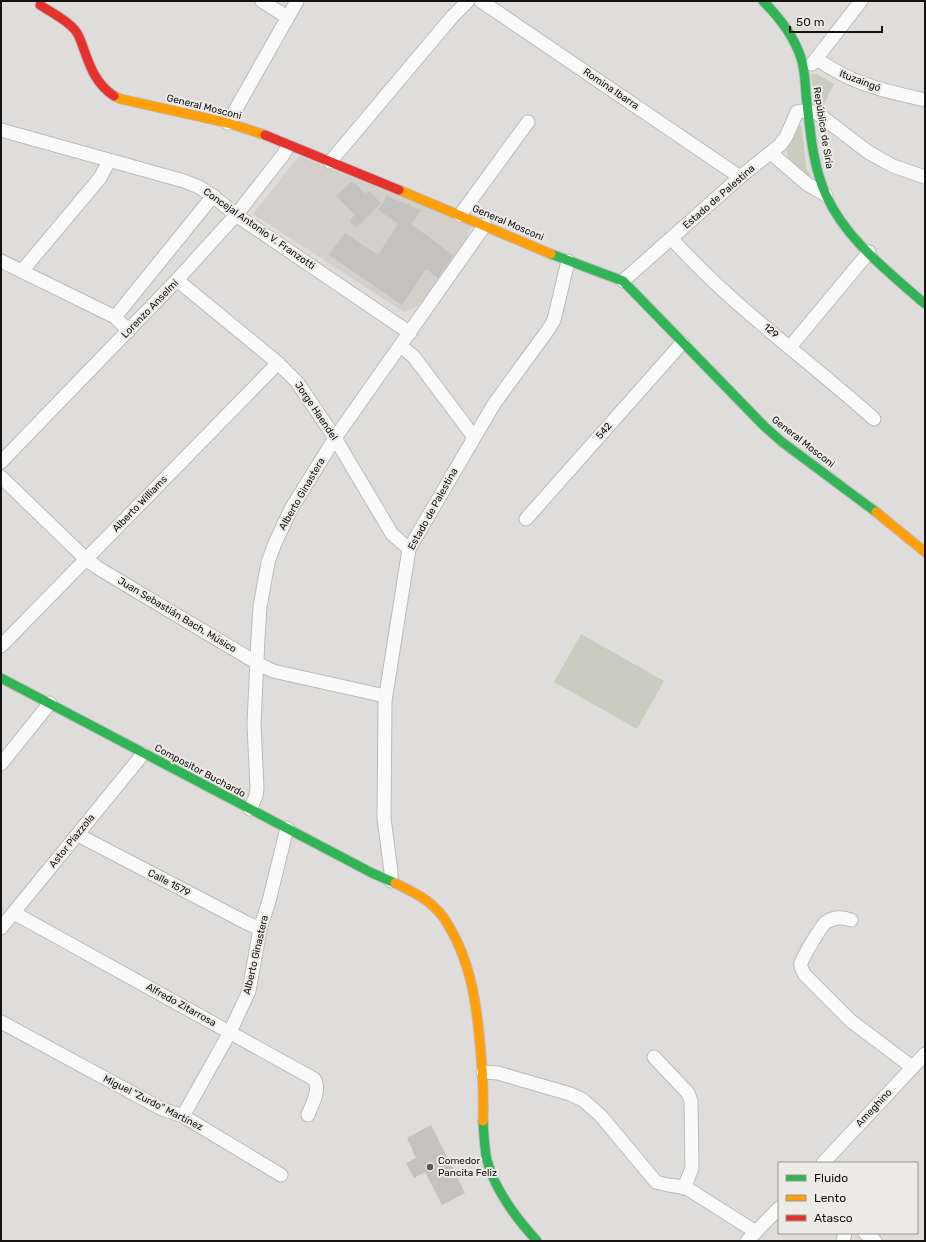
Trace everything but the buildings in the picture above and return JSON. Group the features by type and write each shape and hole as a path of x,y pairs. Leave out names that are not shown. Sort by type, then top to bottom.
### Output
{"street":[{"path":"262,1 287,17"},
{"path":"228,123 297,1"},
{"path":"330,162 452,17 468,1"},
{"name":"Romina Ibarra","path":"481,1 740,177"},
{"name":"República de Siria","path":"763,1 782,21 790,34 801,59 817,165 826,195 840,220 869,252 925,304"},
{"path":"805,78 817,59 861,1"},
{"name":"General Mosconi","path":"40,6 74,28 80,39 89,66 103,89 111,95 121,99 228,123 251,130 485,225 568,261 623,281 764,426 782,442 860,499 925,552"},
{"name":"Ituzaingó","path":"817,59 833,71 855,81 888,92 925,100"},
{"path":"808,111 817,113 881,160 902,170 925,178"},
{"name":"Estado de Palestina","path":"623,281 740,177 771,153 786,137 797,112 808,111"},
{"path":"460,215 528,122"},
{"name":"Concejal Antonio V. Franzotti","path":"3,135 109,161 184,181 199,187 410,333"},
{"name":"Lorenzo Anselmi","path":"1,462 177,280 236,214 283,155 288,146"},
{"path":"771,153 807,184 826,195"},
{"path":"22,271 100,178 109,161"},
{"path":"116,317 213,196"},
{"name":"Alberto Ginastera","path":"250,810 256,796 257,788 254,724 260,607 268,562 275,543 291,509 335,438 485,225"},
{"name":"129","path":"672,239 711,280 874,419"},
{"path":"790,347 869,252"},
{"path":"1,261 116,317 129,331"},
{"name":"Estado de Palestina","path":"391,881 384,818 385,696 409,549 494,404 554,320 568,261"},
{"name":"Jorge Haendel","path":"177,280 278,363 297,382 335,438 392,534 409,549"},
{"name":"542","path":"526,518 682,343"},
{"path":"401,346 414,357 474,437"},
{"name":"Alberto Williams","path":"1,646 278,363"},
{"name":"Juan Sebastián Bach, Músico","path":"1,477 86,559 257,663 273,671 385,696"},
{"name":"Compositor Buchardo","path":"1,678 143,754 372,873 391,881 432,904 444,918 458,941 466,958 475,994 483,1072 484,1142 489,1168 511,1210 537,1241"},
{"path":"1,764 50,703"},
{"name":"Astor Piazzola","path":"1,928 143,754"},
{"name":"Alberto Ginastera","path":"183,1116 230,1032 249,991 260,929 269,901 287,828"},
{"name":"Calle 1579","path":"78,835 260,929"},
{"name":"Alfredo Zitarrosa","path":"14,913 314,1079 317,1084 317,1091 308,1115"},
{"path":"851,920 844,918 831,920 824,924 806,953 801,963 801,968 805,975 851,1021 912,1067"},
{"name":"Miguel \"Zurdo\" Martínez","path":"1,1022 162,1109 183,1116 281,1175"},
{"name":"Ameghino","path":"824,1162 925,1054"},
{"path":"654,1057 688,1093 691,1101 692,1168 684,1188"},
{"path":"483,1072 498,1073 570,1094 583,1100 601,1116 656,1182 663,1185 678,1185 684,1188 751,1236 778,1209"},
{"path":"866,1234 875,1241"}],"shaded area":[{"path":"811,74 817,74 834,84 821,111 815,109"},
{"path":"801,125 806,167 811,177 798,170 788,158 787,154 787,149 791,138 796,128"},
{"path":"299,156 471,225 466,240 419,306 404,312 253,214"},
{"path":"581,634 664,681 637,729 554,682"}],"traffic: fast":[{"path":"763,1 785,27 801,58 804,72 810,133 821,183 826,195 845,227 857,241 883,267 925,304"},
{"path":"551,254 623,281 764,426 782,442 876,512"},
{"path":"1,678 372,873 395,883"},
{"path":"483,1121 486,1155 495,1182 507,1204 537,1241"}],"traffic: slow":[{"path":"114,96 121,99 228,123 265,135"},
{"path":"399,190 551,254"},
{"path":"876,512 925,552"},
{"path":"395,883 422,897 438,911 457,940 462,953 473,992 477,1019 482,1077 483,1121"}],"traffic: jam":[{"path":"40,5 63,19 75,30 80,38 94,74 103,86 114,96"},
{"path":"265,135 399,190"}],"place":[{"name":"Comedor Pancita Feliz","path":"430,1167"}]}
